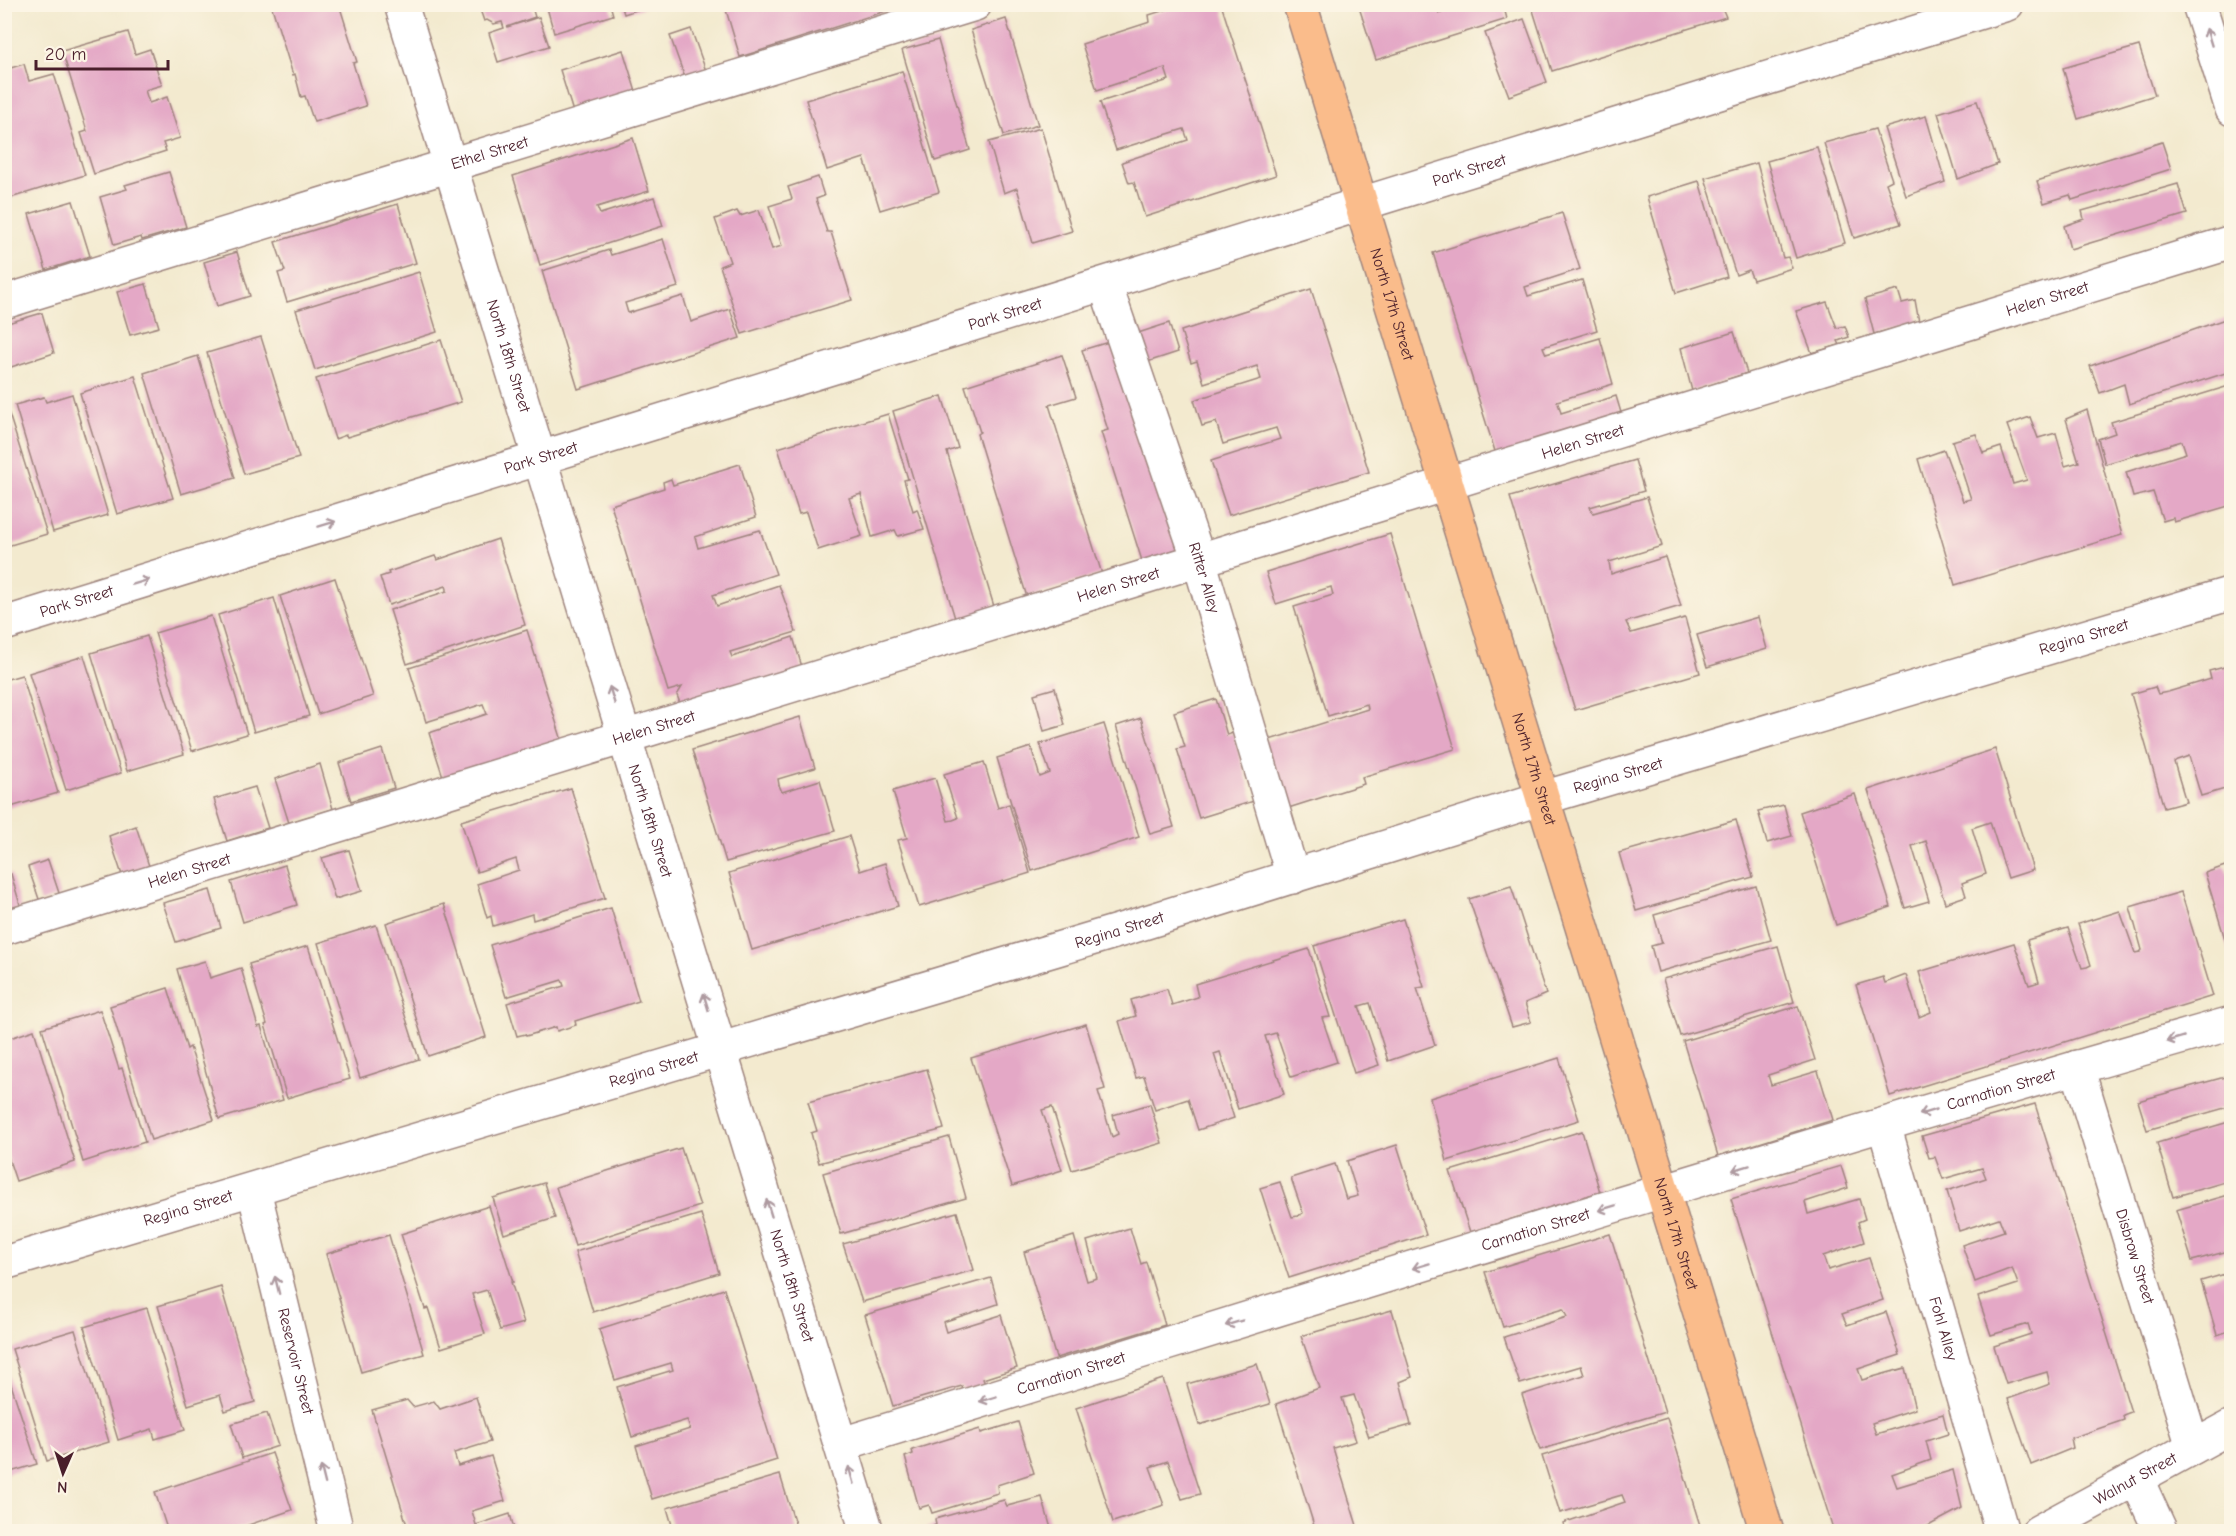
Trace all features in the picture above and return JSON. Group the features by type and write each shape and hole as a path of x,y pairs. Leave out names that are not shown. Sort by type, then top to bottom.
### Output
{"main road":[{"name":"North 17th Street","path":"1299,4 1767,1532"}],"street":[{"name":"North 18th Street","path":"401,4 867,1532"},
{"name":"Ethel Street","path":"4,302 975,4"},
{"name":"Park Street","path":"4,624 2007,4"},
{"path":"2199,4 2232,109"},
{"name":"Helen Street","path":"4,928 2232,242"},
{"name":"Ritter Alley","path":"1105,284 1199,560 1293,877"},
{"name":"Regina Street","path":"4,1263 1110,934 1543,798 2232,592"},
{"name":"Carnation Street","path":"842,1444 1663,1191 2232,1023"},
{"name":"Disbrow Street","path":"2077,1067 2193,1447"},
{"name":"Fohl Alley","path":"1884,1125 2002,1532"},
{"name":"Reservoir Street","path":"254,1190 337,1532"},
{"name":"Walnut Street","path":"2038,1532 2232,1426"},
{"path":"2136,1478 2161,1532"}],"building":[{"path":"271,4 339,4 357,62 353,63 366,106 314,122 305,96 301,97"},
{"path":"478,4 531,4 535,17 507,27 539,17 549,46 498,62 489,33 504,28 502,22 494,24 487,20 484,21"},
{"path":"546,4 610,4 613,15 554,33"},
{"path":"621,4 652,4 652,5 624,14"},
{"path":"744,4 888,4 889,10 740,57 726,10"},
{"path":"889,4 906,4 906,5 890,10"},
{"path":"1184,4 1221,4 1276,175 1145,217 1134,182 1129,183 1122,162 1188,140 1184,129 1116,150 1100,102 1169,80 1165,68 1097,90 1082,44 1150,22 1149,15"},
{"path":"1358,4 1436,4 1439,13 1466,4 1503,4 1507,19 1376,60"},
{"path":"1531,4 1739,5 1723,10 1726,17 1552,71"},
{"path":"1006,19 1038,125 1004,135 971,30"},
{"path":"1524,19 1547,82 1509,96 1485,33"},
{"path":"691,29 706,71 685,78 670,36"},
{"path":"128,32 135,54 150,49 162,85 145,90 149,103 167,97 180,138 163,143 166,151 94,174 81,133 87,131 62,51"},
{"path":"938,40 970,150 935,161 902,50"},
{"path":"2139,46 2155,95 2078,119 2063,68"},
{"path":"623,50 636,92 573,112 560,70"},
{"path":"24,64 29,81 54,74 85,175 4,200 4,70"},
{"path":"902,71 939,192 880,210 864,158 827,170 806,100"},
{"path":"1977,101 1998,164 1958,179 1938,113"},
{"path":"1926,116 1945,182 1906,196 1884,128"},
{"path":"1041,128 1072,231 1033,243 1017,188 1004,193 989,142"},
{"path":"1875,129 1892,180 1886,183 1901,224 1854,238 1824,143"},
{"path":"633,138 649,191 597,207 600,214 654,197 663,226 540,265 513,176"},
{"path":"2162,142 2171,169 2072,200 2070,195 2044,203 2037,181"},
{"path":"1817,147 1845,243 1796,258 1767,161"},
{"path":"1757,163 1783,258 1788,257 1792,268 1753,280 1749,270 1736,275 1705,178"},
{"path":"169,172 186,227 142,240 141,237 114,245 100,197 127,189 125,185"},
{"path":"818,177 824,196 816,199 827,232 831,232 852,300 742,334 720,266 730,262 715,219 737,211 740,216 759,210 772,249 782,246 769,206 792,199 788,187"},
{"path":"1699,181 1727,277 1676,293 1647,197"},
{"path":"2178,184 2187,214 2070,249 2064,226 2084,219 2082,211"},
{"path":"73,201 90,256 46,270 29,214"},
{"path":"398,204 416,263 287,302 278,273 285,271 275,242"},
{"path":"1562,213 1580,269 1525,287 1528,296 1582,280 1597,330 1543,347 1546,354 1600,338 1613,384 1557,401 1561,413 1616,396 1625,426 1499,464 1433,253"},
{"path":"663,239 678,287 625,303 628,313 683,296 691,322 730,309 740,338 578,389 542,271 609,250 611,255"},
{"path":"237,252 250,296 217,306 204,262"},
{"path":"419,272 437,332 315,370 296,310"},
{"path":"146,284 159,327 130,335 117,292"},
{"path":"1311,289 1369,472 1229,515 1211,461 1280,439 1276,428 1223,444 1216,422 1202,426 1194,400 1261,379 1257,366 1204,383 1197,361 1191,363 1181,331"},
{"path":"1898,290 1902,303 1915,300 1919,322 1874,334 1865,299"},
{"path":"1827,302 1837,328 1845,326 1849,337 1838,341 1840,345 1812,353 1796,311"},
{"path":"42,313 54,353 8,368 4,357 4,324"},
{"path":"2228,318 2232,331 2232,371 2129,404 2124,384 2100,393 2090,366"},
{"path":"1169,323 1178,352 1144,363 1135,334"},
{"path":"1734,332 1747,373 1692,391 1681,348"},
{"path":"261,337 299,458 244,474 207,353"},
{"path":"441,340 461,402 335,439 316,379"},
{"path":"1112,341 1181,555 1144,567 1101,432 1108,430 1082,350"},
{"path":"1062,355 1076,397 1049,405 1102,574 1027,597 977,434 980,432 965,386"},
{"path":"198,356 235,478 181,494 144,373"},
{"path":"135,376 173,498 117,514 80,393"},
{"path":"2232,385 2232,505 2174,522 2173,518 2163,521 2153,492 2133,497 2126,472 2186,453 2182,441 2105,464 2098,439 2115,433 2111,422"},
{"path":"72,394 108,515 53,532 15,405 44,397 46,402"},
{"path":"942,396 958,448 947,452 996,613 957,625 893,411"},
{"path":"2087,410 2122,535 1955,585 1918,459 1944,450 1963,501 1971,499 1952,441 1976,434 1983,453 2001,447 2013,484 2027,480 2007,425 2030,417 2038,438 2056,433 2065,466 2079,462 2066,419"},
{"path":"9,414 47,534 4,547 4,415"},
{"path":"888,414 908,479 904,480 913,511 917,509 924,529 898,536 895,530 872,537 861,494 849,498 862,536 818,550 806,512 799,514 778,448"},
{"path":"1635,460 1644,491 1590,507 1593,513 1647,497 1662,546 1609,562 1611,574 1665,557 1681,606 1626,622 1631,633 1685,618 1700,673 1575,710 1510,497"},
{"path":"740,464 756,517 695,537 698,548 760,530 776,574 713,595 717,606 779,585 796,632 730,652 732,657 793,637 805,677 681,706 677,695 682,687 668,691 611,505 664,488 663,482 671,479 673,485"},
{"path":"1390,534 1455,749 1362,777 1364,784 1282,810 1263,742 1368,709 1367,704 1328,716 1294,607 1333,595 1331,587 1276,604 1266,572"},
{"path":"498,539 525,625 407,664 390,610 447,591 447,589 446,586 389,605 380,577 389,574 388,572 435,556 437,560"},
{"path":"335,578 373,696 318,714 280,596"},
{"path":"274,598 309,716 254,732 218,615"},
{"path":"211,616 247,734 192,751 155,633"},
{"path":"1758,617 1767,649 1707,667 1697,635"},
{"path":"527,630 564,747 446,786 429,733 487,714 483,704 426,722 409,668"},
{"path":"147,636 184,754 127,771 91,653"},
{"path":"84,656 121,773 66,790 29,673"},
{"path":"2232,665 2232,744 2228,745 2232,755 2232,787 2201,796 2189,756 2174,762 2186,802 2164,808 2131,694 2155,687 2158,694 2168,692 2211,679 2209,671"},
{"path":"22,675 58,793 4,809 4,680"},
{"path":"1055,688 1065,725 1044,731 1034,694"},
{"path":"1216,699 1227,735 1233,733 1254,801 1199,818 1177,749 1185,747 1174,712"},
{"path":"800,717 815,768 778,779 779,785 782,792 820,780 835,831 726,862 692,750"},
{"path":"1141,718 1174,827 1150,834 1116,726"},
{"path":"1104,724 1139,837 1032,871 997,758 1031,747 1040,777 1050,773 1040,744"},
{"path":"382,749 394,788 351,801 339,763"},
{"path":"1995,749 2033,870 2008,878 1990,822 1972,828 1986,874 1962,883 1966,896 1945,903 1926,841 1912,846 1929,901 1905,908 1868,790"},
{"path":"984,762 998,808 1009,804 1030,873 919,907 898,840 907,838 893,791 935,778 948,821 953,820 958,818 944,774"},
{"path":"320,764 333,809 289,823 275,779"},
{"path":"255,787 268,828 227,841 214,799"},
{"path":"571,788 605,898 533,920 532,914 493,926 491,916 487,918 477,884 519,870 516,859 477,872 461,821"},
{"path":"1855,794 1891,907 1836,925 1800,812"},
{"path":"1784,805 1792,836 1767,843 1758,811"},
{"path":"1736,820 1753,877 1636,911 1619,853"},
{"path":"136,826 149,866 122,875 109,836"},
{"path":"849,836 860,871 885,863 898,906 752,950 729,873"},
{"path":"349,850 362,891 335,899 322,858"},
{"path":"48,860 60,896 40,902 28,867"},
{"path":"285,865 297,905 243,922 231,882"},
{"path":"2225,866 2228,874 2232,872 2231,959 2205,873"},
{"path":"11,874 21,908 4,913 4,876"},
{"path":"1511,886 1546,994 1525,1003 1531,1022 1512,1027 1469,899"},
{"path":"1756,886 1771,940 1658,972 1651,946 1662,943 1654,915"},
{"path":"210,890 221,928 176,942 163,903"},
{"path":"2181,892 2213,996 1890,1096 1856,985 1883,977 1885,983 1906,975 1919,1017 1931,1012 1919,972 2014,943 2029,985 2036,983 2039,982 2027,940 2068,928 2082,968 2087,967 2091,965 2078,924 2120,911 2135,953 2140,952 2142,950 2130,907"},
{"path":"444,904 486,1037 428,1056 386,923"},
{"path":"611,908 639,1001 575,1021 576,1025 557,1031 556,1027 526,1036 525,1034 517,1036 507,1003 564,986 562,980 506,997 490,945"},
{"path":"1403,919 1424,987 1417,988 1435,1045 1388,1061 1370,1003 1359,1006 1379,1065 1354,1073 1314,946"},
{"path":"376,925 419,1059 360,1078 318,943"},
{"path":"308,946 350,1079 287,1098 249,964"},
{"path":"1778,946 1794,1002 1680,1036 1663,979"},
{"path":"1309,949 1330,1017 1322,1018 1337,1062 1291,1077 1276,1033 1265,1036 1284,1094 1238,1109 1220,1052 1214,1054 1234,1118 1198,1130 1188,1099 1155,1110 1144,1076 1136,1078 1119,1021 1136,1016 1131,1000 1167,989 1172,1005 1198,997 1195,984"},
{"path":"205,961 210,978 241,968 283,1100 219,1119 177,969"},
{"path":"168,988 187,1049 190,1047 214,1120 151,1140 110,1006"},
{"path":"1798,1006 1815,1060 1768,1075 1771,1085 1818,1071 1833,1120 1718,1156 1683,1041"},
{"path":"100,1010 119,1069 122,1068 145,1142 83,1162 42,1028"},
{"path":"1086,1024 1105,1089 1098,1091 1112,1137 1118,1134 1113,1115 1150,1104 1162,1143 1072,1170 1052,1107 1042,1110 1062,1170 1012,1186 971,1058"},
{"path":"34,1030 75,1162 16,1181 4,1145 4,1040"},
{"path":"1559,1058 1579,1120 1447,1161 1430,1098"},
{"path":"927,1069 944,1129 819,1163 811,1133 817,1131 808,1102"},
{"path":"2232,1075 2232,1106 2147,1130 2138,1101"},
{"path":"2035,1104 2131,1412 2123,1415 2124,1420 2071,1438 2073,1448 2031,1465 2008,1399 2050,1384 2047,1372 2006,1384 1994,1346 2031,1334 2029,1327 2028,1324 1991,1335 1978,1297 2018,1284 2012,1268 1975,1282 1962,1245 2004,1231 1999,1218 1959,1231 1947,1191 1986,1178 1982,1168 1943,1179 1935,1157 1929,1158 1922,1136"},
{"path":"2232,1121 2232,1180 2173,1197 2157,1143"},
{"path":"1582,1131 1600,1192 1470,1232 1450,1171"},
{"path":"949,1137 966,1198 841,1234 823,1173"},
{"path":"1397,1145 1426,1235 1289,1278 1260,1188 1280,1182 1292,1217 1298,1216 1303,1213 1291,1178 1335,1164 1346,1199 1358,1196 1347,1161"},
{"path":"681,1148 700,1206 575,1246 556,1187"},
{"path":"1841,1166 1848,1188 1805,1202 1808,1214 1859,1199 1865,1219 1858,1222 1864,1242 1823,1256 1828,1270 1869,1258 1883,1300 1842,1314 1847,1325 1886,1312 1900,1355 1858,1369 1862,1380 1905,1368 1915,1409 1872,1423 1876,1434 1943,1414 1948,1434 1926,1441 1931,1460 1892,1474 1897,1487 1953,1470 1962,1508 1917,1532 1834,1532 1731,1199"},
{"path":"544,1183 555,1218 504,1234 493,1198"},
{"path":"2232,1194 2232,1250 2192,1261 2176,1210"},
{"path":"489,1206 524,1323 500,1330 487,1290 472,1294 485,1334 441,1348 428,1308 425,1309 401,1234"},
{"path":"957,1212 974,1270 862,1302 843,1244"},
{"path":"701,1214 719,1273 593,1312 575,1252"},
{"path":"1130,1228 1141,1264 1146,1262 1165,1325 1056,1358 1024,1252 1074,1236 1087,1281 1097,1278 1087,1241"},
{"path":"1610,1234 1665,1412 1540,1450 1522,1395 1584,1375 1581,1366 1520,1384 1504,1337 1567,1317 1563,1309 1503,1327 1485,1272"},
{"path":"389,1235 424,1354 361,1372 326,1254"},
{"path":"2232,1272 2232,1330 2217,1335 2201,1281"},
{"path":"991,1278 998,1304 943,1322 946,1332 1001,1315 1017,1368 983,1379 985,1384 963,1391 962,1386 893,1406 865,1315"},
{"path":"221,1287 255,1402 225,1411 220,1395 188,1405 158,1306"},
{"path":"724,1289 777,1460 652,1499 636,1446 690,1429 687,1420 632,1437 617,1387 673,1370 671,1363 615,1380 599,1329"},
{"path":"147,1308 185,1430 155,1439 152,1429 118,1440 84,1327"},
{"path":"1392,1310 1412,1377 1400,1382 1411,1425 1369,1437 1354,1395 1342,1398 1356,1441 1333,1448 1359,1532 1316,1532 1276,1404 1319,1388 1301,1336"},
{"path":"75,1330 109,1442 47,1461 12,1349"},
{"path":"4,1363 37,1464 4,1474"},
{"path":"1257,1364 1270,1404 1199,1425 1187,1384"},
{"path":"1163,1379 1200,1494 1182,1499 1168,1461 1150,1467 1164,1505 1113,1522 1076,1408"},
{"path":"476,1397 490,1442 454,1453 458,1466 491,1456 505,1501 472,1511 476,1525 510,1514 515,1532 409,1532 372,1410 407,1400 413,1407 434,1401 440,1409"},
{"path":"267,1413 278,1446 242,1458 231,1424"},
{"path":"1667,1418 1702,1532 1566,1532 1563,1523 1625,1502 1622,1495 1560,1513 1542,1456"},
{"path":"1018,1422 1034,1473 997,1485 998,1493 932,1513 929,1505 919,1508 905,1457 913,1454 912,1450 980,1429 981,1433"},
{"path":"272,1453 292,1510 228,1532 168,1532 155,1492"},
{"path":"780,1475 797,1530 792,1532 674,1532 667,1508"},
{"path":"1042,1497 1052,1532 927,1532 926,1528 936,1525 935,1519 1004,1500 1007,1506"}]}
